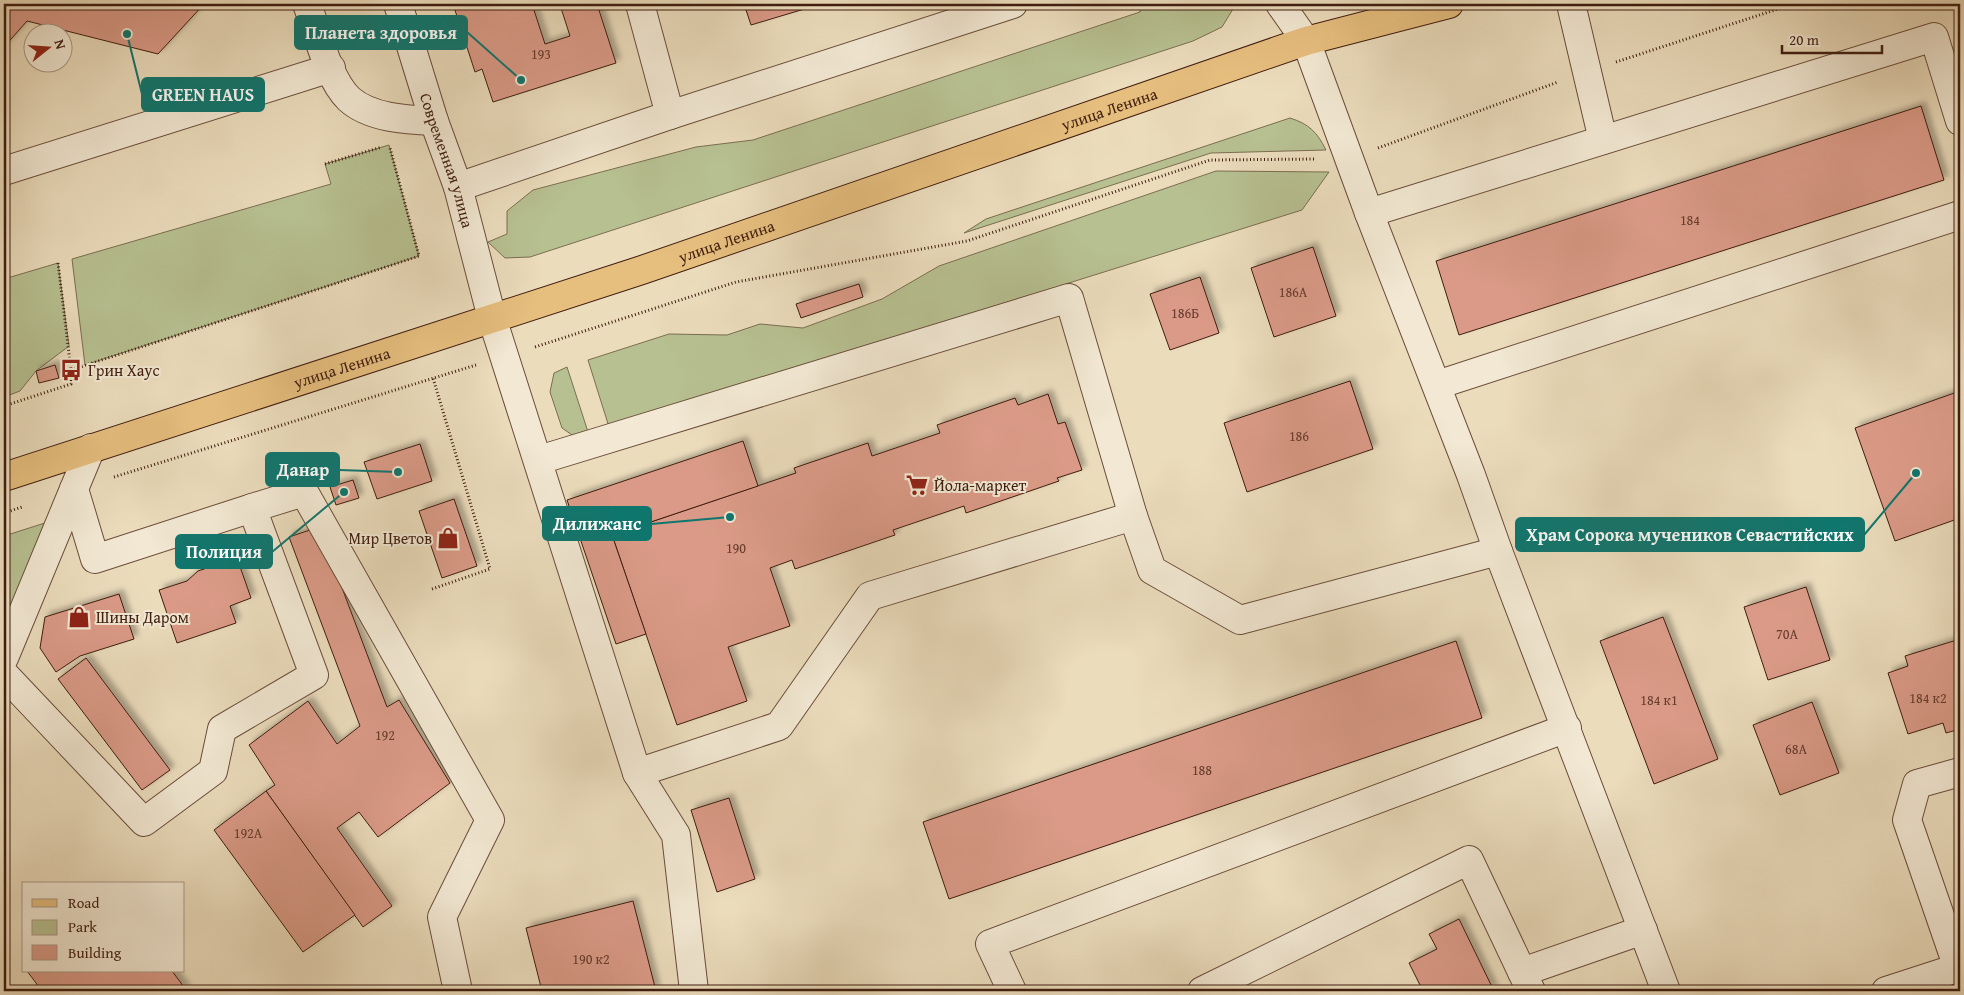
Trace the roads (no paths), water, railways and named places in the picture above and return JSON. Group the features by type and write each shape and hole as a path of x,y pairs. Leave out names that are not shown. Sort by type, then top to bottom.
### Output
{"main road":[{"name":"улица Ленина","path":"4,477 651,267 1306,41 1449,4"}],"street":[{"path":"307,4 335,80 350,99 372,111 405,120 434,121"},
{"name":"Современная улица","path":"398,4 434,121 458,187 492,318 539,460 637,773 676,835 694,991"},
{"path":"640,4 670,115"},
{"path":"458,187 670,115 1014,4"},
{"path":"1280,4 1306,41 1369,212 1437,385 1498,551 1666,991"},
{"path":"1571,4 1603,140"},
{"path":"1369,212 1934,37 1960,121"},
{"path":"4,171 331,68"},
{"path":"1437,385 1960,215"},
{"path":"539,460 1069,298 1133,516 1152,570 1240,620 1498,551"},
{"path":"4,658 91,448"},
{"path":"74,489 95,559 304,492 490,820 442,917 458,991"},
{"path":"4,674 144,822 213,771 222,729 314,675 252,508"},
{"path":"637,773 779,726 870,596 1133,516"},
{"path":"1012,991 990,944 1567,728"},
{"path":"1886,991 1959,967 1906,820 1917,784 1960,772"},
{"path":"1202,991 1469,860 1527,982 1643,930"}],"place":[{"name":"GREEN HAUS","path":"127,34"},
{"name":"Планета здоровья","path":"521,80"},
{"name":"Грин Хаус","path":"71,370"},
{"name":"Данар","path":"398,472"},
{"name":"Храм Сорока мучеников Севастийских","path":"1916,473"},
{"name":"Йола-маркет","path":"917,485"},
{"name":"Полиция","path":"344,492"},
{"name":"Дилижанс","path":"730,517"},
{"name":"Мир Цветов","path":"448,538"},
{"name":"Шины Даром","path":"79,617"}]}
